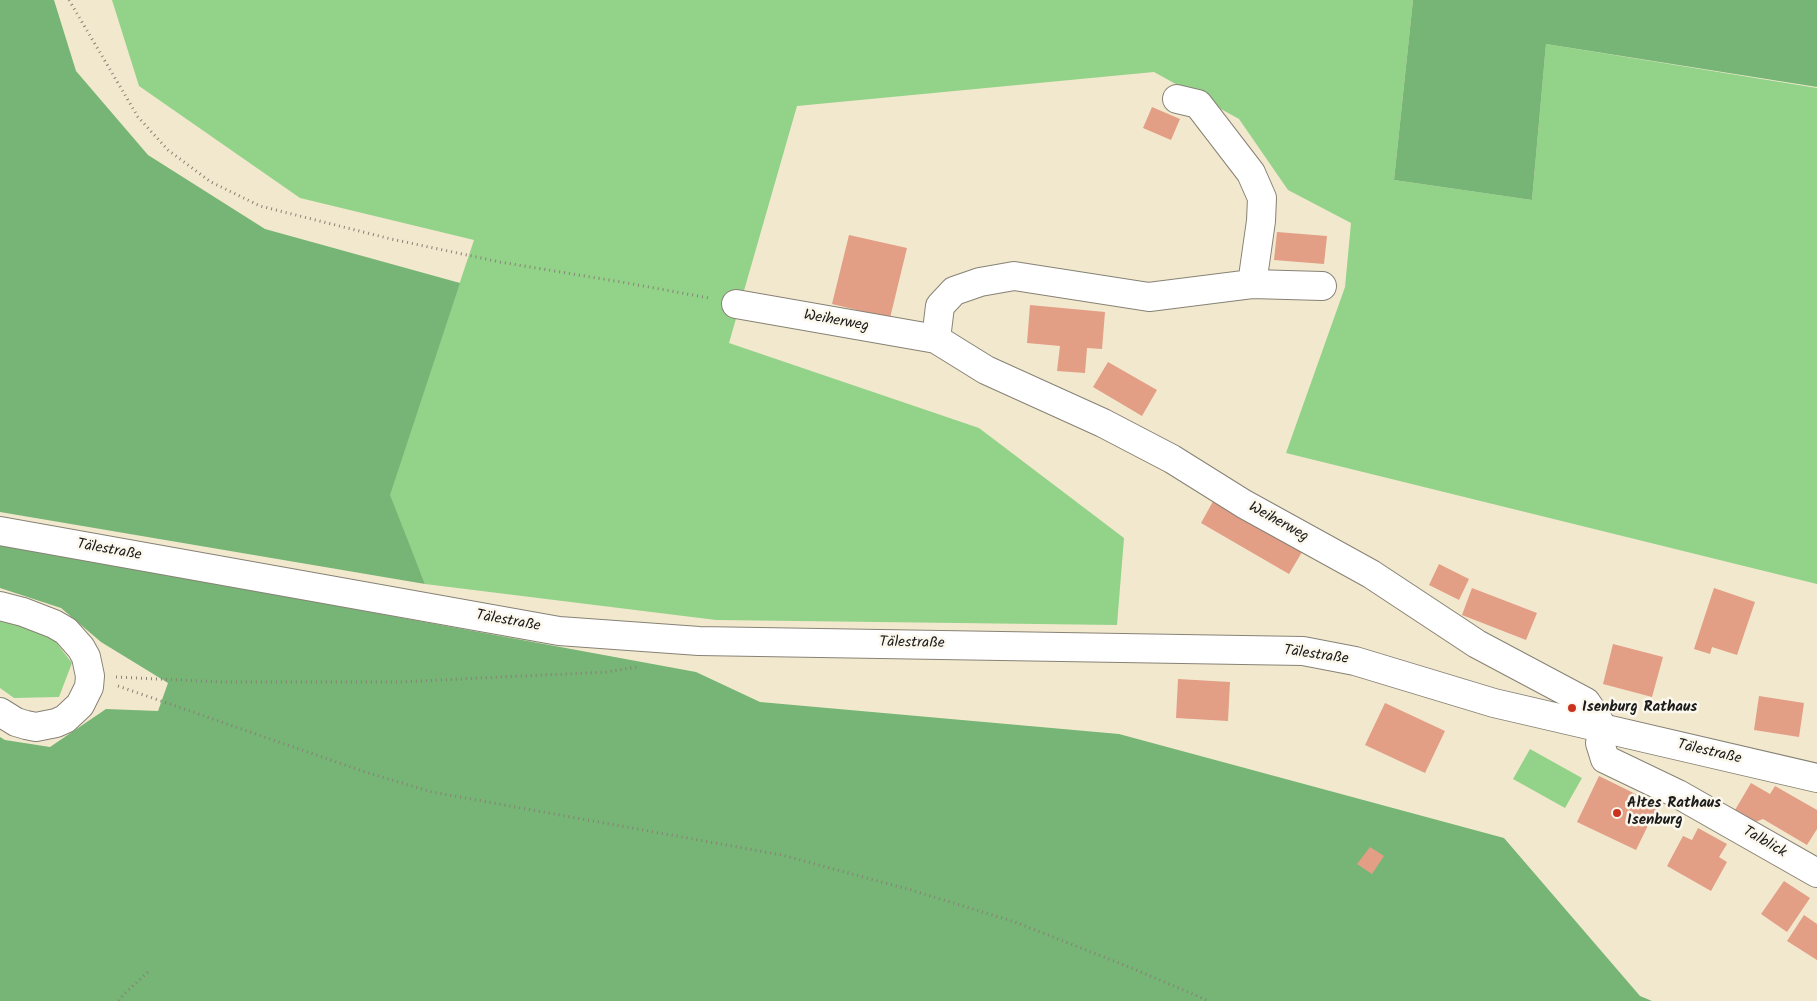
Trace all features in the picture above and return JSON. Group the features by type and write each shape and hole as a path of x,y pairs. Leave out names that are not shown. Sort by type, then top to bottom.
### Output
{"street":[{"path":"1177,100 1198,104 1251,173 1262,198 1252,284"},
{"path":"936,339 940,306 954,291 980,282 1014,276 1149,297 1252,284 1322,286"},
{"name":"Weiherweg","path":"736,304 936,339 986,370 1103,423 1172,459 1244,504 1370,574 1476,644 1586,702 1604,729"},
{"name":"Tälestraße","path":"0,532 559,631 699,641 1303,651 1355,661 1494,703 1817,778"},
{"path":"0,606 23,612 54,624 66,631 76,641 86,657 90,676 87,691 80,705 65,719 56,724 26,725 0,712"},
{"name":"Talblick","path":"1604,729 1600,743 1605,759 1678,794 1817,873"}],"path":[{"path":"68,0 138,116 168,150 211,182 260,206 391,239 500,262 627,283 736,304"},
{"path":"90,676 222,682 399,682 606,672 642,666"},
{"path":"90,676 365,772 432,792 782,856 911,890 1015,922 1209,1001"},
{"path":"119,1001 148,972"}],"green space":[{"path":"0,0 54,0 76,71 148,155 265,229 460,283 390,495 425,584 0,512"},
{"path":"112,0 1413,0 1394,180 1532,200 1546,44 1817,88 1817,584 1286,453 1345,287 1351,223 1288,190 1239,119 1154,72 797,106 729,343 979,428 1124,538 1117,625 716,620 425,584 389,495 474,240 300,198 139,86"},
{"path":"1413,0 1817,0 1817,87 1546,44 1532,200 1394,180"},
{"path":"0,539 77,558 696,672 760,702 1119,734 1504,838 1640,996 1652,1001 0,1001 0,737 5,740 50,747 106,709 158,711 168,683 101,642 61,608 0,588"},
{"path":"0,620 48,632 72,663 59,697 14,698 0,688"},
{"path":"1530,749 1582,778 1565,808 1513,779"}],"building":[{"path":"1152,107 1180,119 1171,140 1143,128"},
{"path":"1277,232 1327,236 1324,264 1274,260"},
{"path":"849,235 907,248 890,318 832,304"},
{"path":"1030,305 1105,312 1102,349 1087,348 1085,373 1057,371 1060,346 1027,343"},
{"path":"1108,362 1157,390 1142,416 1093,387"},
{"path":"1216,496 1305,547 1289,574 1201,523"},
{"path":"1439,564 1469,579 1459,600 1429,585"},
{"path":"1472,588 1537,613 1526,640 1462,615"},
{"path":"1714,588 1755,602 1737,655 1712,647 1710,654 1694,649"},
{"path":"1613,644 1663,657 1652,697 1603,684"},
{"path":"1178,679 1230,682 1228,721 1176,718"},
{"path":"1759,696 1804,703 1799,737 1754,730"},
{"path":"1385,703 1445,731 1425,773 1365,745"},
{"name":"Altes Rathaus Isenburg","path":"1599,776 1658,805 1636,850 1577,822"},
{"path":"1751,783 1770,794 1775,786 1817,810 1817,829 1807,845 1763,819 1755,822 1735,810"},
{"path":"1698,828 1727,844 1719,857 1727,862 1711,891 1667,866 1683,836 1692,840"},
{"path":"1370,847 1384,856 1372,874 1357,864"},
{"path":"1784,881 1810,898 1787,932 1761,914"},
{"path":"1804,915 1817,924 1817,960 1787,941"}],"place":[{"name":"Isenburg Rathaus","path":"1572,708"},
{"name":"Altes Rathaus Isenburg","path":"1617,813"}]}
